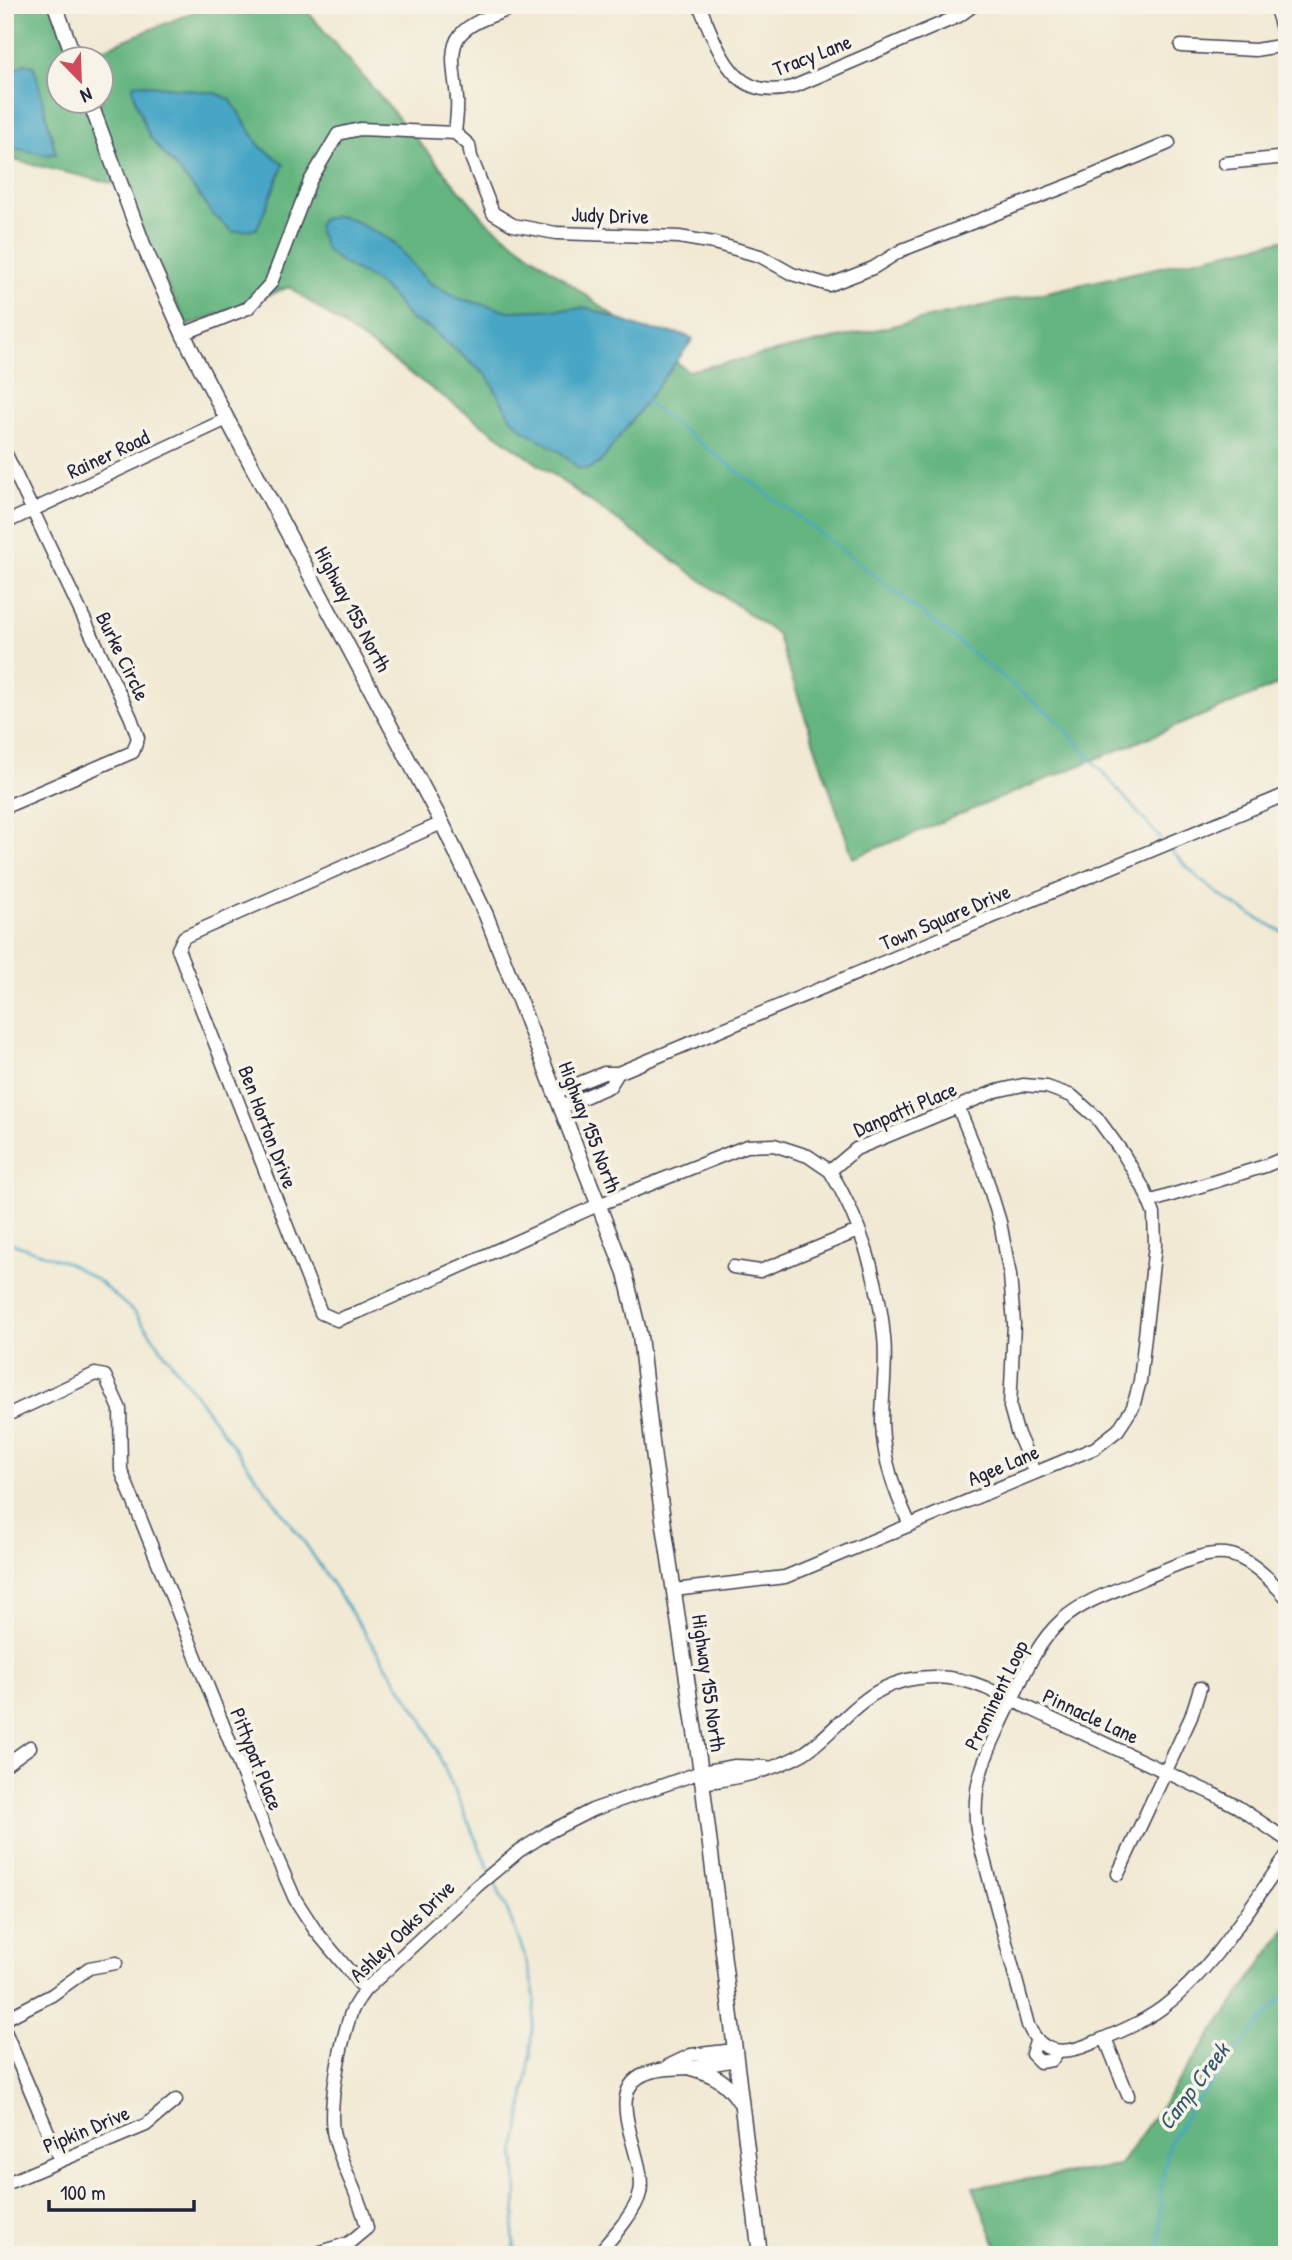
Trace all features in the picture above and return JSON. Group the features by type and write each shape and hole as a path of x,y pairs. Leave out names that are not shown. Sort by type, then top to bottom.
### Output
{"main road":[{"path":"55,5 70,46"},
{"name":"Highway 155 North","path":"95,116 144,247 183,334 442,823 486,915 619,1253 636,1315 701,1778 760,2255"},
{"path":"691,2068 714,2075 724,2082 742,2106"}],"street":[{"path":"183,334 248,308 271,283 310,181 338,134 360,130 455,133 457,103 453,52 458,38 462,32 480,21 520,5"},
{"name":"Tracy Lane","path":"699,5 730,68 745,84 773,92 793,87 959,16 974,5"},
{"path":"1181,46 1255,50 1287,45 1275,5"},
{"name":"Judy Drive","path":"455,133 469,145 471,158 493,213 513,225 556,233 679,237 714,243 761,256 792,274 830,285 873,268 902,250 1080,181 1169,143"},
{"path":"1225,163 1287,157"},
{"name":"Rainer Road","path":"5,523 226,419"},
{"name":"Burke Circle","path":"5,452 138,738 133,752 5,807"},
{"name":"Town Square Drive","path":"558,1100 604,1073 618,1073 1287,794"},
{"name":"Ben Horton Drive","path":"442,823 184,937 178,949 312,1293 321,1313 337,1320 552,1228 598,1205"},
{"name":"Danpatti Place","path":"830,1171 856,1149 996,1091 1023,1084 1047,1087 1072,1096 1097,1118 1124,1155 1149,1202"},
{"path":"958,1107 984,1170 1000,1222 1010,1275 1014,1324 1010,1407 1017,1432 1035,1473"},
{"path":"598,1205 747,1146 774,1144 808,1156 830,1171 844,1194 878,1292 885,1340 882,1424 886,1459 893,1487 910,1525"},
{"path":"1149,1202 1287,1157"},
{"name":"Agee Lane","path":"674,1590 785,1577 1095,1448 1118,1430 1133,1407 1140,1381 1154,1245 1154,1214 1149,1202"},
{"path":"733,1267 760,1271 858,1231"},
{"name":"Pittypat Place","path":"5,1416 95,1374 102,1374 113,1390 120,1409 121,1470 295,1899 314,1930 365,1990"},
{"name":"Prominent Loop","path":"1287,1598 1264,1573 1246,1560 1221,1554 1197,1557 1088,1602 1063,1619 1034,1654 982,1770 976,1799 976,1825 1028,2025 1037,2039 1058,2051 1074,2050 1105,2038 1152,2014 1191,1983 1287,1855"},
{"name":"Pinnacle Lane","path":"701,1778 735,1766 767,1767 806,1751 865,1699 903,1681 932,1676 976,1683 1013,1700 1230,1803 1287,1840"},
{"path":"1118,1874 1191,1717 1200,1688"},
{"path":"5,1765 30,1747"},
{"name":"Ashley Oaks Drive","path":"312,2255 349,2243 367,2228 341,2160 333,2134 331,2112 351,2011 365,1990 478,1886 519,1851 549,1832 592,1810 628,1796 701,1778"},
{"path":"5,2019 52,1995 89,1968 116,1963"},
{"path":"5,2031 60,2160"},
{"path":"1105,2038 1128,2095"},
{"path":"662,2070 691,2055 735,2055"},
{"path":"597,2255 632,2208 640,2192 633,2139 625,2105 633,2080 646,2073 691,2068 735,2055"},
{"name":"Pipkin Drive","path":"5,2184 146,2125 176,2100"}],"green space":[{"path":"5,5 54,5 67,46 46,46 46,116 116,116 116,46 110,46 211,5 302,5 487,222 688,371 1287,239 1287,681 853,858 777,634 289,287 187,326 119,185 5,158"},
{"path":"1287,1927 1287,2255 1000,2255 973,2187 1119,2166"}],"water":[{"path":"25,64 34,66 56,154 47,155 5,146 5,76"},
{"path":"134,83 215,93 230,99 260,146 284,164 257,229 233,232 212,214 201,197 149,136 137,105"},
{"path":"337,216 351,219 392,241 428,282 461,299 509,311 588,308 644,329 681,334 693,339 600,463 588,469 578,468 510,417 488,377 428,327 411,320 387,291 326,250 318,229 319,223 323,219"}],"waterway":[{"path":"646,402 855,560 1058,721 1161,839"},
{"path":"1172,851 1211,889 1254,917 1287,934"},
{"path":"5,1241 68,1263 97,1280 135,1313 307,1546 424,1722 489,1869"},
{"path":"493,1878 522,1949 535,2001 531,2054 515,2155 517,2195 513,2236 516,2255"},
{"name":"Camp Creek","path":"1160,2255 1160,2197 1168,2146 1192,2106 1287,1993"}]}
